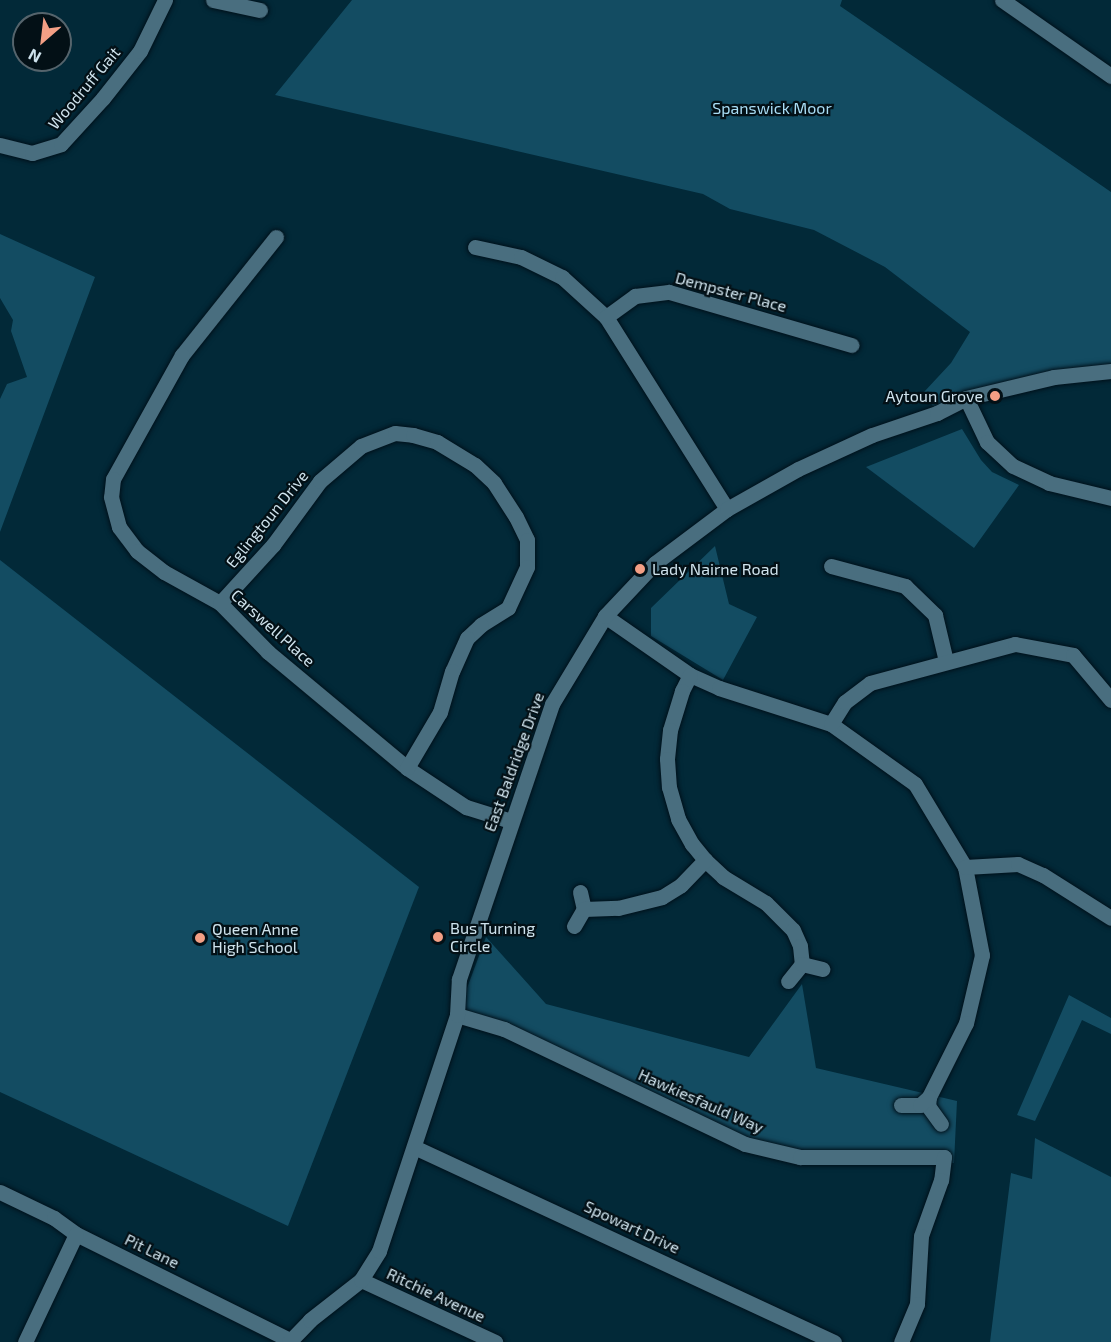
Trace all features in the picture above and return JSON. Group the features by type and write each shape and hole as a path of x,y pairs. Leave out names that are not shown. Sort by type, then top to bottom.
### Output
{"street":[{"name":"Woodruff Gait","path":"0,145 32,153 61,144 103,98 140,51 165,0"},
{"path":"213,0 260,10"},
{"path":"1002,0 1111,76"},
{"name":"Carswell Place","path":"276,237 182,355 113,479 111,497 113,512 119,527 137,551 164,572 220,603 268,652 407,768 466,807 511,821"},
{"path":"476,248 521,258 562,277 606,317 727,509"},
{"name":"Dempster Place","path":"606,317 635,296 669,292 851,345"},
{"name":"East Baldridge Drive","path":"289,1341 310,1320 361,1280 379,1251 457,1015 459,979 481,921 511,821 552,704 605,616 655,563 727,509 798,469 872,435 937,412 966,398 1054,377 1111,371"},
{"path":"966,398 987,442 1013,466 1049,483 1111,498"},
{"name":"Eglingtoun Drive","path":"220,603 273,545 320,481 361,446 394,433 413,435 437,442 475,465 494,483 516,518 527,540 527,567 508,608 481,625 467,638 452,671 440,712 407,768"},
{"path":"831,566 905,586 935,615 946,661"},
{"path":"605,616 690,675 719,688 831,724 915,783 965,867 982,955 966,1023 929,1096 920,1106 901,1105"},
{"path":"831,724 845,702 870,683 1015,644 1074,655 1111,700"},
{"path":"690,675 670,730 667,759 669,787 678,819 692,844 705,860 723,877 781,915 793,930 800,946 802,964 788,981"},
{"path":"584,909 618,908 662,897 681,885 705,860"},
{"path":"965,867 1018,864 1043,875 1111,918"},
{"path":"574,926 584,909 580,892"},
{"path":"802,964 822,969"},
{"name":"Hawkiesfauld Way","path":"457,1015 504,1029 745,1144 800,1157 944,1157 941,1180 921,1236 917,1304 901,1342"},
{"path":"929,1096 928,1106 941,1125"},
{"name":"Spowart Drive","path":"414,1147 834,1342"},
{"name":"Pit Lane","path":"0,1192 54,1218 76,1234 289,1341"},
{"path":"25,1342 76,1234"},
{"name":"Ritchie Avenue","path":"361,1280 495,1342"}],"green space":[{"name":"Spanswick Moor","path":"352,0 842,0 840,6 1111,192 1111,371 937,413 924,392 951,363 970,332 885,267 814,230 730,209 703,194 275,95"},
{"path":"0,234 95,277 0,532 0,399 7,384 27,377 11,331 13,320 0,298"},
{"path":"962,429 981,460 992,472 1019,485 974,548 866,467"},
{"path":"715,546 729,604 757,617 723,680 651,636 651,608"},
{"name":"Queen Anne High School","path":"0,560 419,887 288,1226 0,1092"},
{"path":"486,937 546,1004 749,1057 802,984 816,1068 957,1101 954,1163 794,1157 457,1015"},
{"path":"1069,995 1111,1018 1111,1034 1082,1020 1035,1121 1017,1115"},
{"path":"1035,1138 1111,1177 1111,1342 990,1342 1011,1173 1032,1179"}],"place":[{"name":"Aytoun Grove","path":"995,396"},
{"name":"Lady Nairne Road","path":"640,569"},
{"name":"Bus Turning Circle","path":"438,937"},
{"name":"Queen Anne High School","path":"200,938"}]}
